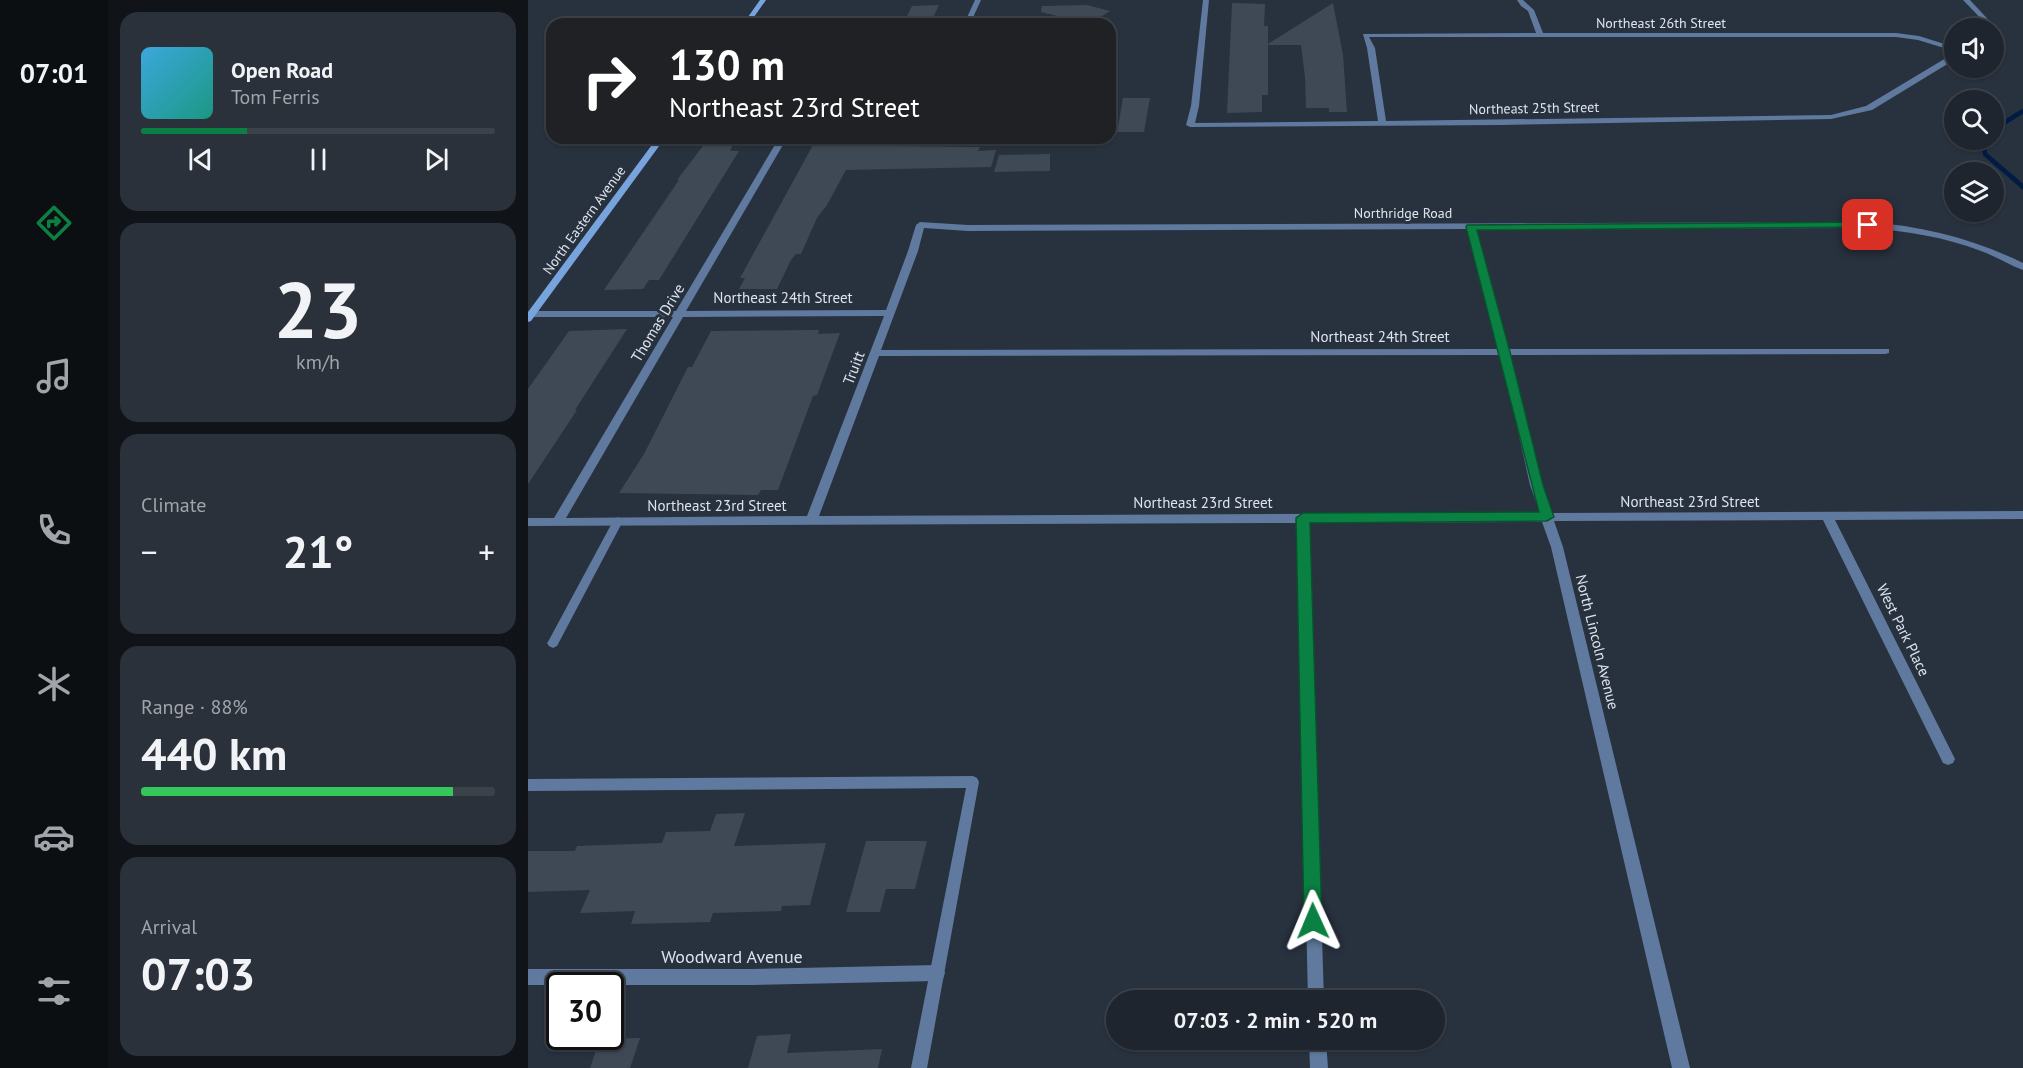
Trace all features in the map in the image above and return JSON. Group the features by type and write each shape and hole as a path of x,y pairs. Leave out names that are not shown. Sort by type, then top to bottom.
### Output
{"main road":[{"path":"750,18 763,0"},
{"name":"North Eastern Avenue","path":"530,316 657,144"}],"street":[{"path":"970,18 978,0"},
{"name":"Northeast 25th Street","path":"1206,0 1195,106 1191,124 1382,124 1820,118 1852,113 1877,104 1944,63"},
{"path":"1520,0 1522,5 1531,10 1540,35"},
{"path":"1531,10 1535,5 1533,0"},
{"path":"1966,0 1983,18"},
{"name":"Northeast 26th Street","path":"1382,124 1371,48 1365,34 1896,35 1919,38 1944,46"},
{"name":"Thomas Drive","path":"557,522 780,144"},
{"name":"Northridge Road","path":"920,225 969,228 1896,226 1950,236 1993,252 2023,267"},
{"name":"Truitt","path":"812,520 920,225"},
{"name":"North Lincoln Avenue","path":"1471,227 1505,352 1536,485 1571,604 1681,1068"},
{"name":"Northeast 24th Street","path":"530,316 890,312"},
{"name":"Northeast 24th Street","path":"875,353 1885,351"},
{"name":"Northeast 23rd Street","path":"528,522 2023,515"},
{"name":"West Park Place","path":"1827,517 1948,759"},
{"path":"1303,518 1316,990"},
{"name":"Woodward Avenue","path":"528,977 751,977 937,973"},
{"path":"1318,1050 1319,1068"}],"lane":[{"path":"553,643 618,521"},
{"path":"528,784 973,783 919,1068"}],"building":[{"path":"1232,3 1265,4 1264,26 1268,26 1268,44 1333,3 1343,55 1347,112 1329,112 1329,108 1306,108 1301,45 1268,45 1268,95 1262,95 1262,112 1227,113"},
{"path":"939,5 933,18 906,18 912,6"},
{"path":"1087,5 1110,11 1099,18 1065,18 1041,12 1042,6"},
{"path":"1123,98 1150,98 1144,132 1117,132"},
{"path":"704,144 733,144 730,151 739,151 659,280 649,280 643,289 604,290 679,180 677,180"},
{"path":"813,145 980,147 978,151 996,150 991,167 846,170 827,205 817,218 801,254 796,254 791,260 777,289 739,289 745,278 740,278"},
{"path":"1050,154 1050,171 994,172 999,155"},
{"path":"627,329 528,484 528,389 569,331"},
{"path":"819,330 818,334 840,333 817,395 813,396 778,490 761,490 758,495 619,493 644,454 688,367 692,367 711,331"},
{"path":"745,813 734,846 826,843 810,905 782,906 781,911 713,913 710,922 631,924 635,911 580,913 590,890 528,892 528,851 575,851 577,846 662,843 666,832 710,831 716,814"},
{"path":"866,841 927,841 915,889 886,889 880,912 846,912"},
{"path":"791,1034 787,1053 882,1049 878,1068 748,1068 757,1036"},
{"path":"624,1038 640,1038 630,1068 590,1068 596,1050 624,1050"}],"waterway":[{"path":"2004,123 2023,111"},
{"path":"1984,150 1985,154 2015,180"},
{"path":"2013,178 2023,187"}],"route":[{"path":"1313,921 1303,518 1547,517 1536,485 1505,352 1471,227 1868,225"}]}
